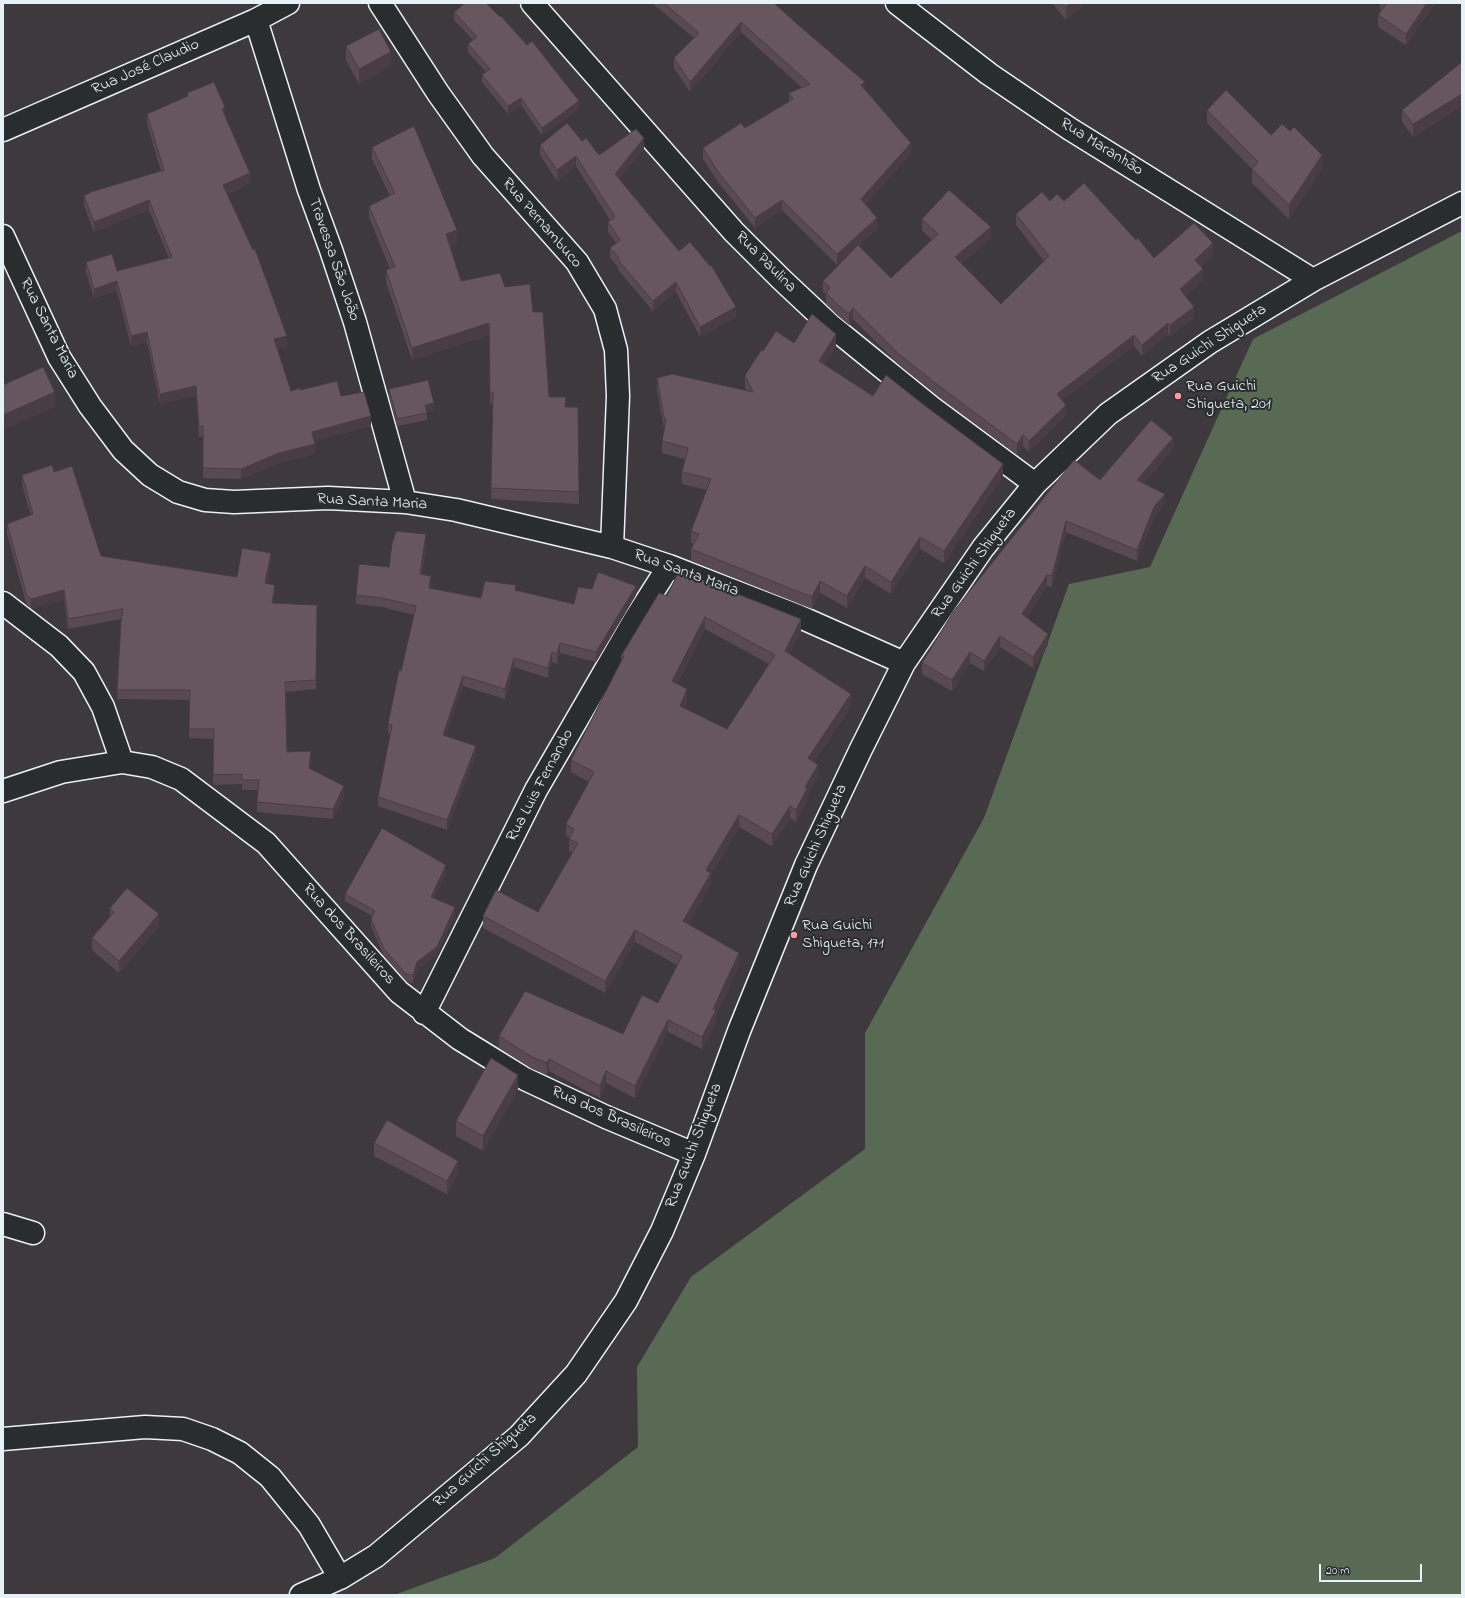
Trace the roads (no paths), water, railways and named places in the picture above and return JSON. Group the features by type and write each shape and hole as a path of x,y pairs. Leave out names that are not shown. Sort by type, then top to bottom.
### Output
{"street":[{"name":"Rua José Claudio","path":"3,130 256,20 288,3"},
{"name":"Rua Pernambuco","path":"380,3 438,93 483,156 519,199 577,262 605,309 616,350 618,396 612,547"},
{"name":"Rua Paulina","path":"532,3 734,232 781,279 836,330 931,407 1035,484"},
{"name":"Rua Maranhão","path":"897,3 989,74 1070,129 1313,280"},
{"name":"Travessa São João","path":"256,20 308,190 331,250 355,322 405,502"},
{"name":"Rua Guichi Shigueta","path":"302,1595 340,1578 376,1556 519,1436 576,1374 626,1301 662,1231 694,1154 739,1031 806,865 904,663 982,548 1035,484 1108,414 1210,342 1313,280 1462,203"},
{"name":"Rua Santa Maria","path":"3,236 59,357 90,406 123,450 150,476 178,492 205,500 234,502 328,498 405,502 456,510 612,547 669,566 798,616 904,663"},
{"name":"Rua Luis Fernando","path":"424,1012 536,790 630,627 669,566"},
{"path":"3,603 59,646 84,672 103,707 122,762"},
{"name":"Rua dos Brasileiros","path":"3,791 62,772 122,762 152,767 181,779 266,843 399,992 460,1039 525,1080 606,1117 694,1154"},
{"path":"3,1224 33,1233"},
{"path":"3,1439 145,1427 183,1429 212,1439 240,1453 270,1477 308,1525 340,1578"}],"place":[{"name":"Rua Guichi Shigueta, 201","path":"1178,396"},
{"name":"Rua Guichi Shigueta, 171","path":"794,935"}]}
